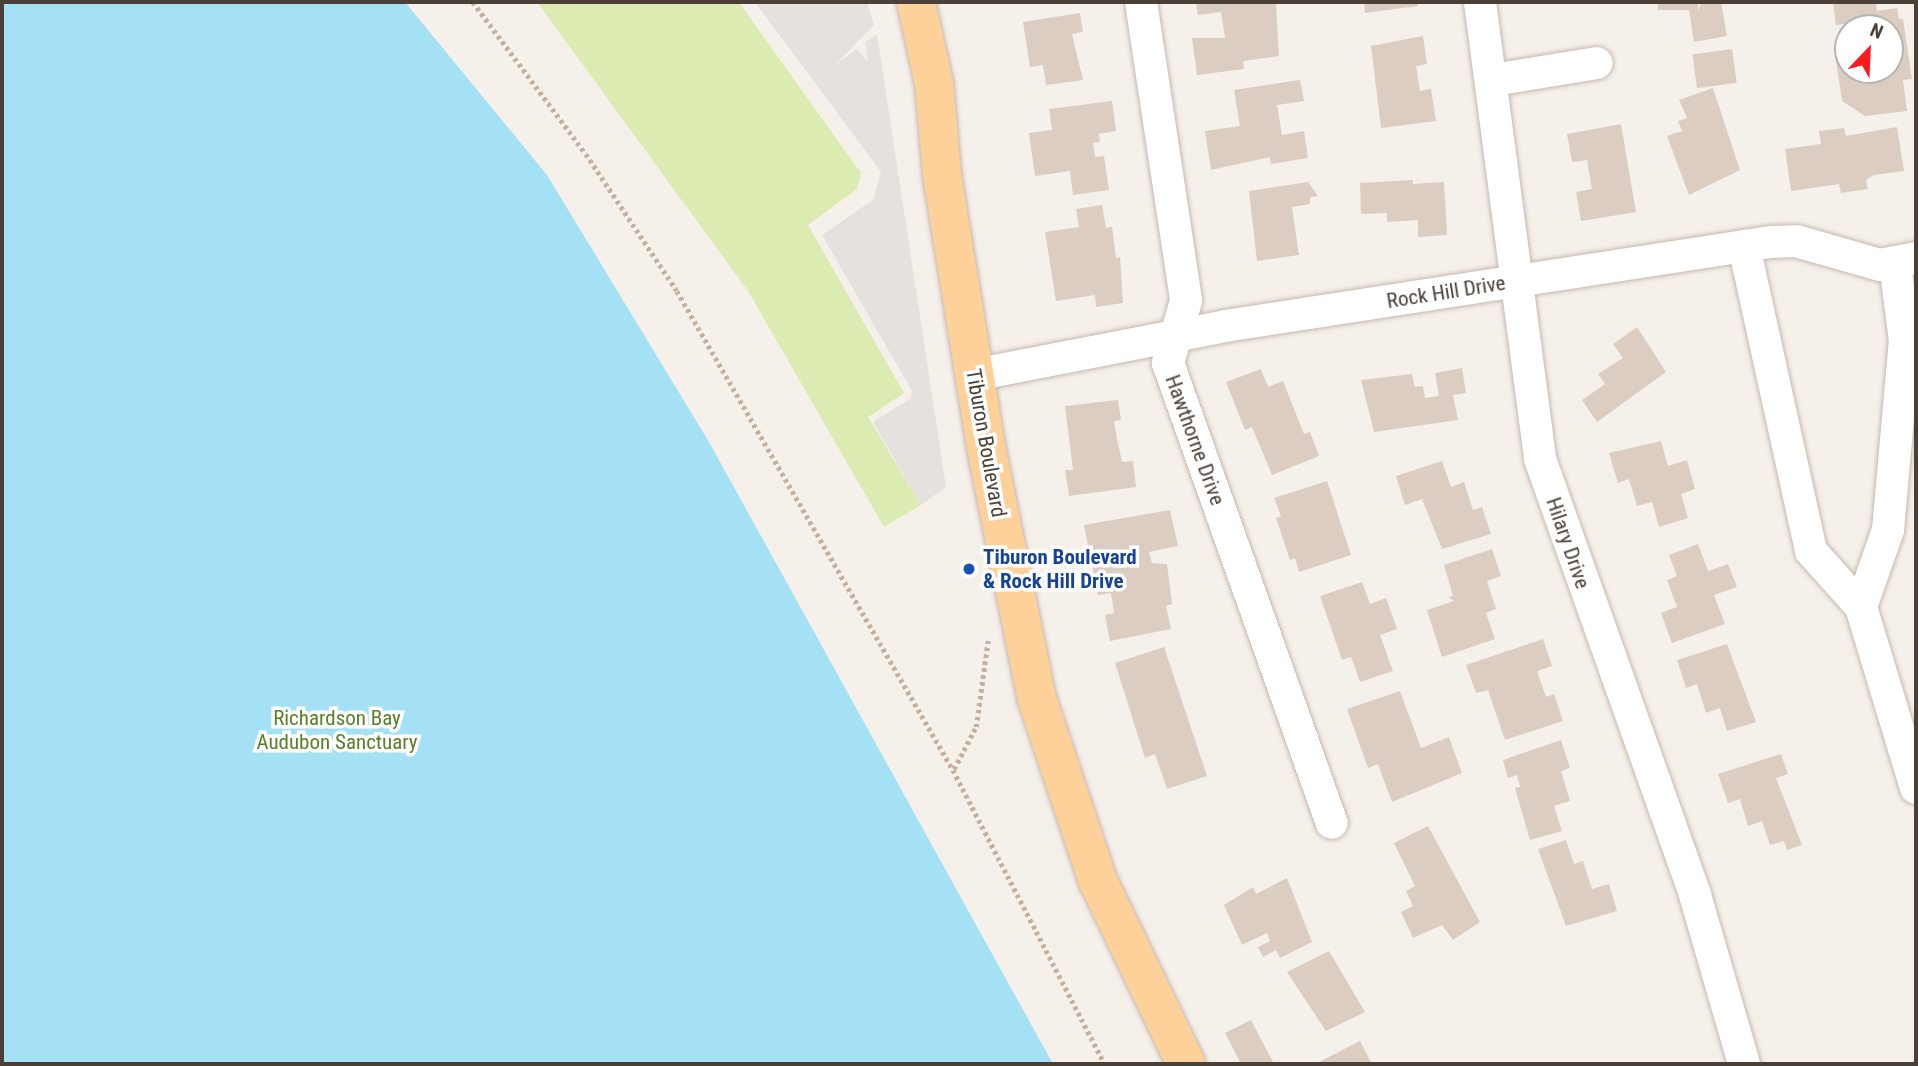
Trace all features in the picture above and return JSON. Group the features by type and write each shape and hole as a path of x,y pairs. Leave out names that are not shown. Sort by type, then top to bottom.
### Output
{"main road":[{"name":"Tiburon Boulevard","path":"916,2 934,83 942,175 974,376 1014,599 1037,699 1074,818 1110,910 1186,1064"}],"street":[{"name":"Hawthorne Drive","path":"1141,2 1186,301 1168,363 1332,823"},
{"name":"Hilary Drive","path":"1480,2 1520,281 1529,396 1544,471 1695,895 1744,1064"},
{"path":"1493,79 1597,63"},
{"name":"Rock Hill Drive","path":"974,376 1176,334 1744,246 1796,241 1862,263 1905,261"},
{"path":"1744,246 1811,551 1861,607 1916,788"},
{"path":"1861,607 1888,530 1905,341 1905,261"}],"path":[{"path":"473,2 586,154 677,291 953,770 1105,1064"},
{"path":"953,770 976,727 987,675 989,621 1014,599"}],"green space":[{"path":"537,2 739,2 861,173 857,189 808,225 904,393 868,417 921,505 884,527 748,291"}],"shaded area":[{"path":"755,2 867,2 874,25 835,65 857,49 868,62 865,42 877,34 946,487 921,505 873,422 911,398 912,391 822,235 873,200 881,172"}],"water":[{"name":"Richardson Bay Audubon Sanctuary","path":"2,2 405,2 547,175 709,442 1053,1064 2,1064"}],"building":[{"path":"1196,2 1276,2 1279,56 1243,61 1244,69 1197,75 1192,38 1225,38 1221,12 1198,15"},
{"path":"1364,2 1417,2 1418,6 1365,13"},
{"path":"1658,2 1698,2 1698,11 1701,2 1721,2 1727,36 1694,42 1689,10 1658,10"},
{"path":"1876,2 1877,11 1897,8 1898,14 1834,14 1833,3"},
{"path":"1080,13 1083,32 1072,34 1083,80 1046,85 1043,65 1030,67 1023,22"},
{"path":"1904,26 1912,79 1904,80"},
{"path":"1423,36 1427,64 1416,66 1420,91 1431,89 1436,121 1381,128 1371,46"},
{"path":"1732,49 1737,83 1697,88 1692,55"},
{"path":"1300,80 1304,101 1277,105 1282,135 1304,131 1308,158 1271,164 1270,157 1211,170 1205,131 1240,126 1234,90"},
{"path":"1839,84 1904,84 1907,111 1865,116 1842,101"},
{"path":"1713,88 1740,170 1689,195 1667,136 1682,131 1678,121 1687,118 1679,100"},
{"path":"1112,101 1116,131 1099,134 1100,142 1093,143 1095,157 1104,156 1109,190 1073,195 1070,171 1035,176 1029,133 1052,130 1049,109"},
{"path":"1621,124 1636,212 1581,221 1576,192 1592,189 1587,160 1572,162 1567,134"},
{"path":"1897,127 1904,171 1874,175 1866,180 1868,189 1841,193 1839,184 1791,191 1785,149 1821,144 1819,131 1844,128 1846,136"},
{"path":"1413,180 1413,184 1444,182 1447,235 1418,237 1418,220 1387,222 1387,213 1361,214 1360,183"},
{"path":"1308,182 1318,196 1310,197 1310,204 1292,207 1299,255 1257,261 1249,191"},
{"path":"1102,205 1106,228 1112,227 1116,258 1120,257 1123,303 1096,307 1095,295 1056,301 1045,232 1079,227 1076,209"},
{"path":"1637,327 1666,372 1597,422 1582,400 1605,384 1598,374 1623,358 1613,344"},
{"path":"1462,368 1466,393 1453,395 1458,420 1374,432 1361,380 1412,374 1415,387 1423,386 1425,398 1439,396 1435,373"},
{"path":"1261,369 1268,387 1283,381 1304,434 1310,432 1319,456 1272,475 1252,427 1245,430 1226,382"},
{"path":"1118,400 1121,420 1114,421 1116,434 1122,462 1133,461 1136,487 1069,496 1065,470 1073,470 1065,406"},
{"path":"1661,441 1668,466 1687,460 1695,489 1681,494 1688,518 1659,527 1652,502 1637,506 1629,479 1618,483 1609,453"},
{"path":"1442,461 1451,487 1464,482 1473,510 1482,507 1491,534 1442,549 1422,499 1405,505 1396,476"},
{"path":"1327,481 1351,555 1299,572 1295,558 1290,560 1276,518 1281,516 1274,498"},
{"path":"1170,510 1178,546 1149,552 1152,563 1167,564 1172,604 1166,606 1171,629 1110,641 1105,615 1114,613 1111,593 1098,595 1084,525"},
{"path":"1698,544 1708,571 1728,564 1737,587 1714,595 1725,624 1672,643 1661,613 1677,607 1667,580 1677,576 1669,555"},
{"path":"1492,549 1501,576 1487,581 1496,609 1486,613 1495,639 1442,657 1427,610 1454,601 1448,597 1453,596 1444,565"},
{"path":"1362,582 1370,604 1386,598 1397,629 1380,635 1393,671 1360,682 1351,657 1342,660 1320,596"},
{"path":"1543,639 1552,666 1537,671 1546,697 1554,694 1563,721 1505,740 1488,690 1476,693 1466,665"},
{"path":"1727,644 1756,722 1727,731 1720,708 1706,713 1697,684 1686,688 1677,660"},
{"path":"1164,647 1207,776 1167,789 1155,754 1145,758 1115,663"},
{"path":"1400,691 1421,748 1449,737 1462,773 1392,802 1378,764 1368,768 1347,709"},
{"path":"1561,740 1570,768 1561,771 1570,801 1554,806 1562,831 1530,840 1515,788 1520,787 1517,775 1508,778 1503,760"},
{"path":"1781,754 1788,774 1776,778 1802,845 1787,850 1784,841 1770,845 1762,821 1748,826 1740,799 1728,803 1718,774"},
{"path":"1428,826 1480,922 1453,940 1442,925 1413,938 1401,912 1413,906 1406,891 1415,886 1394,843"},
{"path":"1566,840 1574,864 1583,861 1592,889 1609,884 1617,911 1566,926 1538,849"},
{"path":"1287,878 1312,942 1280,958 1276,950 1263,957 1258,947 1270,941 1267,933 1242,945 1224,905 1253,887 1256,894"},
{"path":"1329,951 1365,1012 1326,1031 1287,972"},
{"path":"1251,1020 1274,1064 1241,1064 1225,1033"},
{"path":"1360,1041 1372,1064 1315,1064"}],"place":[{"name":"Tiburon Boulevard & Rock Hill Drive","path":"969,569"}]}
